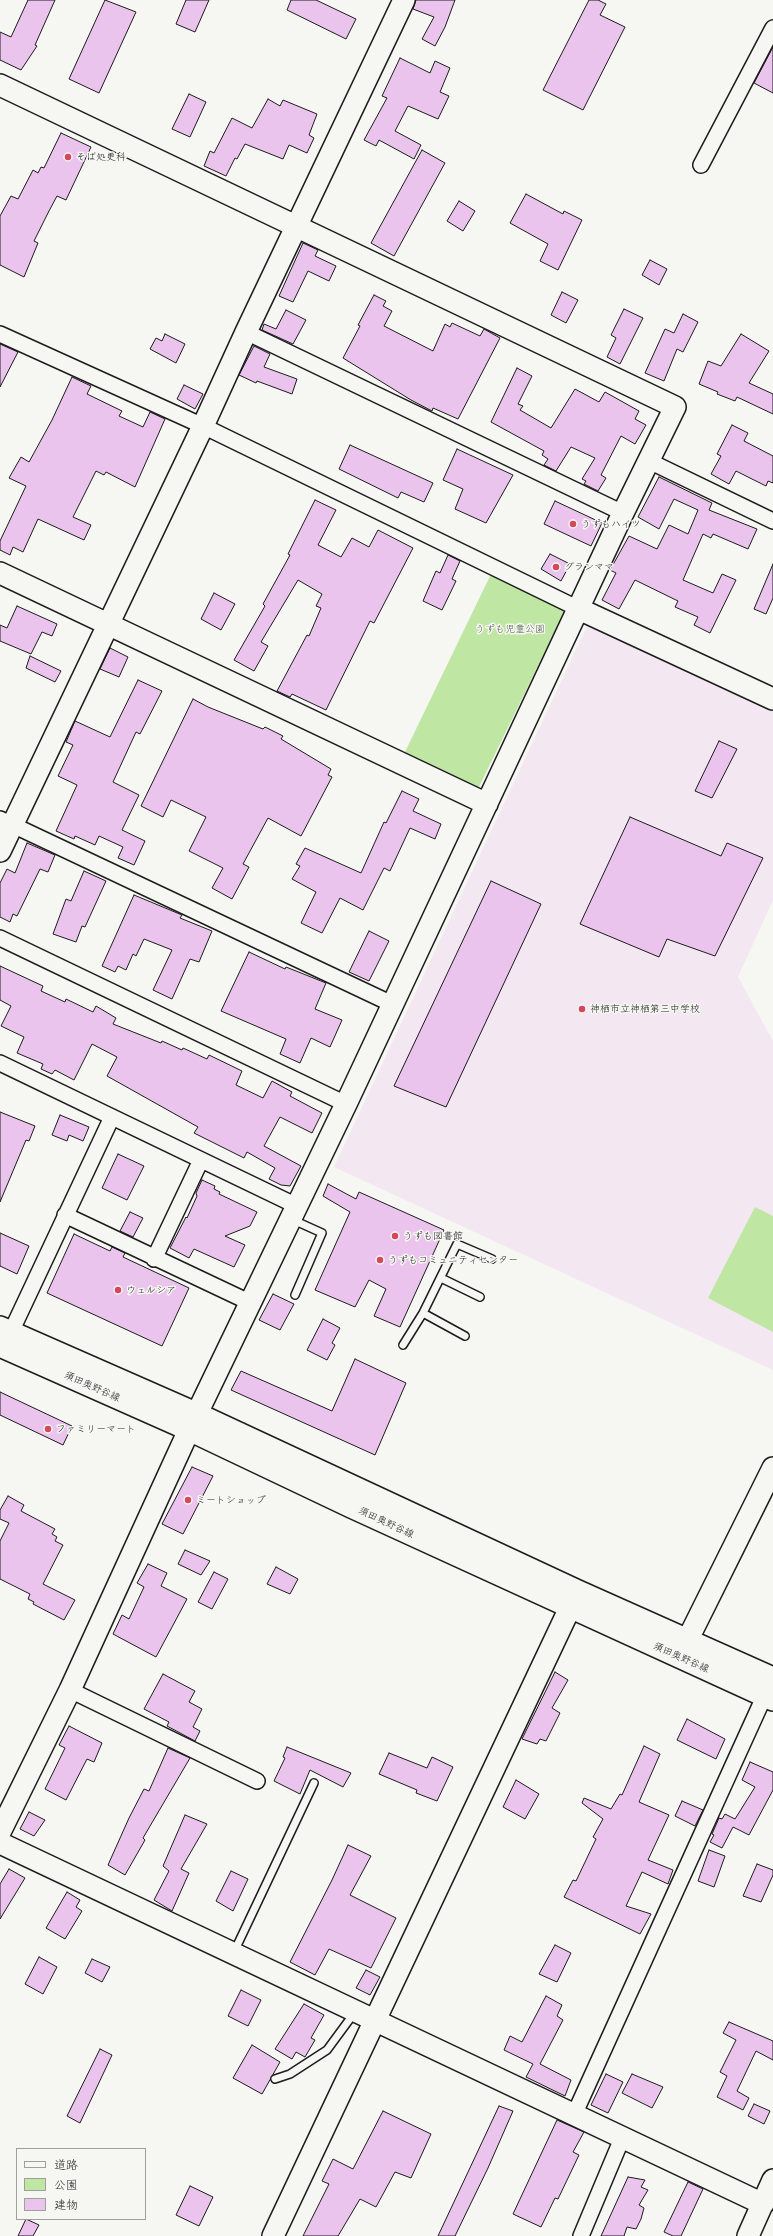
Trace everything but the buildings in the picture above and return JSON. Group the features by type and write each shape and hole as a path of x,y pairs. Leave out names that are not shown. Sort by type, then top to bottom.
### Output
{"street":[{"path":"0,851 6,822 107,624 203,426 246,332 404,0"},
{"path":"701,165 773,28"},
{"path":"0,85 675,407 623,513 579,610 346,1104 194,1422 70,1690 0,1832"},
{"path":"246,332 623,513"},
{"path":"0,334 203,426 579,610 773,699"},
{"path":"649,461 773,521"},
{"path":"0,573 487,804"},
{"path":"6,822 392,1004"},
{"path":"0,938 346,1104"},
{"path":"0,1063 201,1160 294,1213"},
{"path":"3,1341 112,1117"},
{"path":"154,1259 201,1160"},
{"path":"65,1215 154,1259 251,1303"},
{"name":"須田奥野谷線","path":"3,1341 194,1422 573,1599 771,1688"},
{"path":"683,1648 773,1468"},
{"path":"273,2236 573,1599"},
{"path":"574,2115 771,1688"},
{"path":"70,1690 257,1781"},
{"path":"0,1843 374,2022 768,2206"},
{"path":"581,2236 623,2137"},
{"path":"748,2236 768,2206 773,2180"}],"lane":[{"path":"294,1213 322,1233 295,1295"},
{"path":"403,1345 423,1313 457,1244 492,1259"},
{"path":"440,1278 480,1297"},
{"path":"423,1313 465,1336"},
{"path":"233,1954 314,1783"},
{"path":"275,2079 290,2074 327,2050 355,2012"}],"shaded area":[{"name":"神栖市立神栖第三中学校","path":"587,626 773,708 773,900 738,977 773,1041 773,1370 334,1167"}],"green space":[{"name":"うずも児童公園","path":"491,574 565,610 479,787 405,752"},
{"path":"755,1207 773,1216 773,1332 708,1298"}],"place":[{"name":"そば処更科","path":"68,157"},
{"name":"うずもハイツ","path":"573,524"},
{"name":"グランママ","path":"556,567"},
{"name":"神栖市立神栖第三中学校","path":"582,1009"},
{"name":"うずも図書館","path":"395,1236"},
{"name":"うずもコミュニティセンター","path":"380,1260"},
{"name":"ウェルシア","path":"118,1290"},
{"name":"ファミリーマート","path":"48,1429"},
{"name":"ミートショップ","path":"188,1500"}]}
